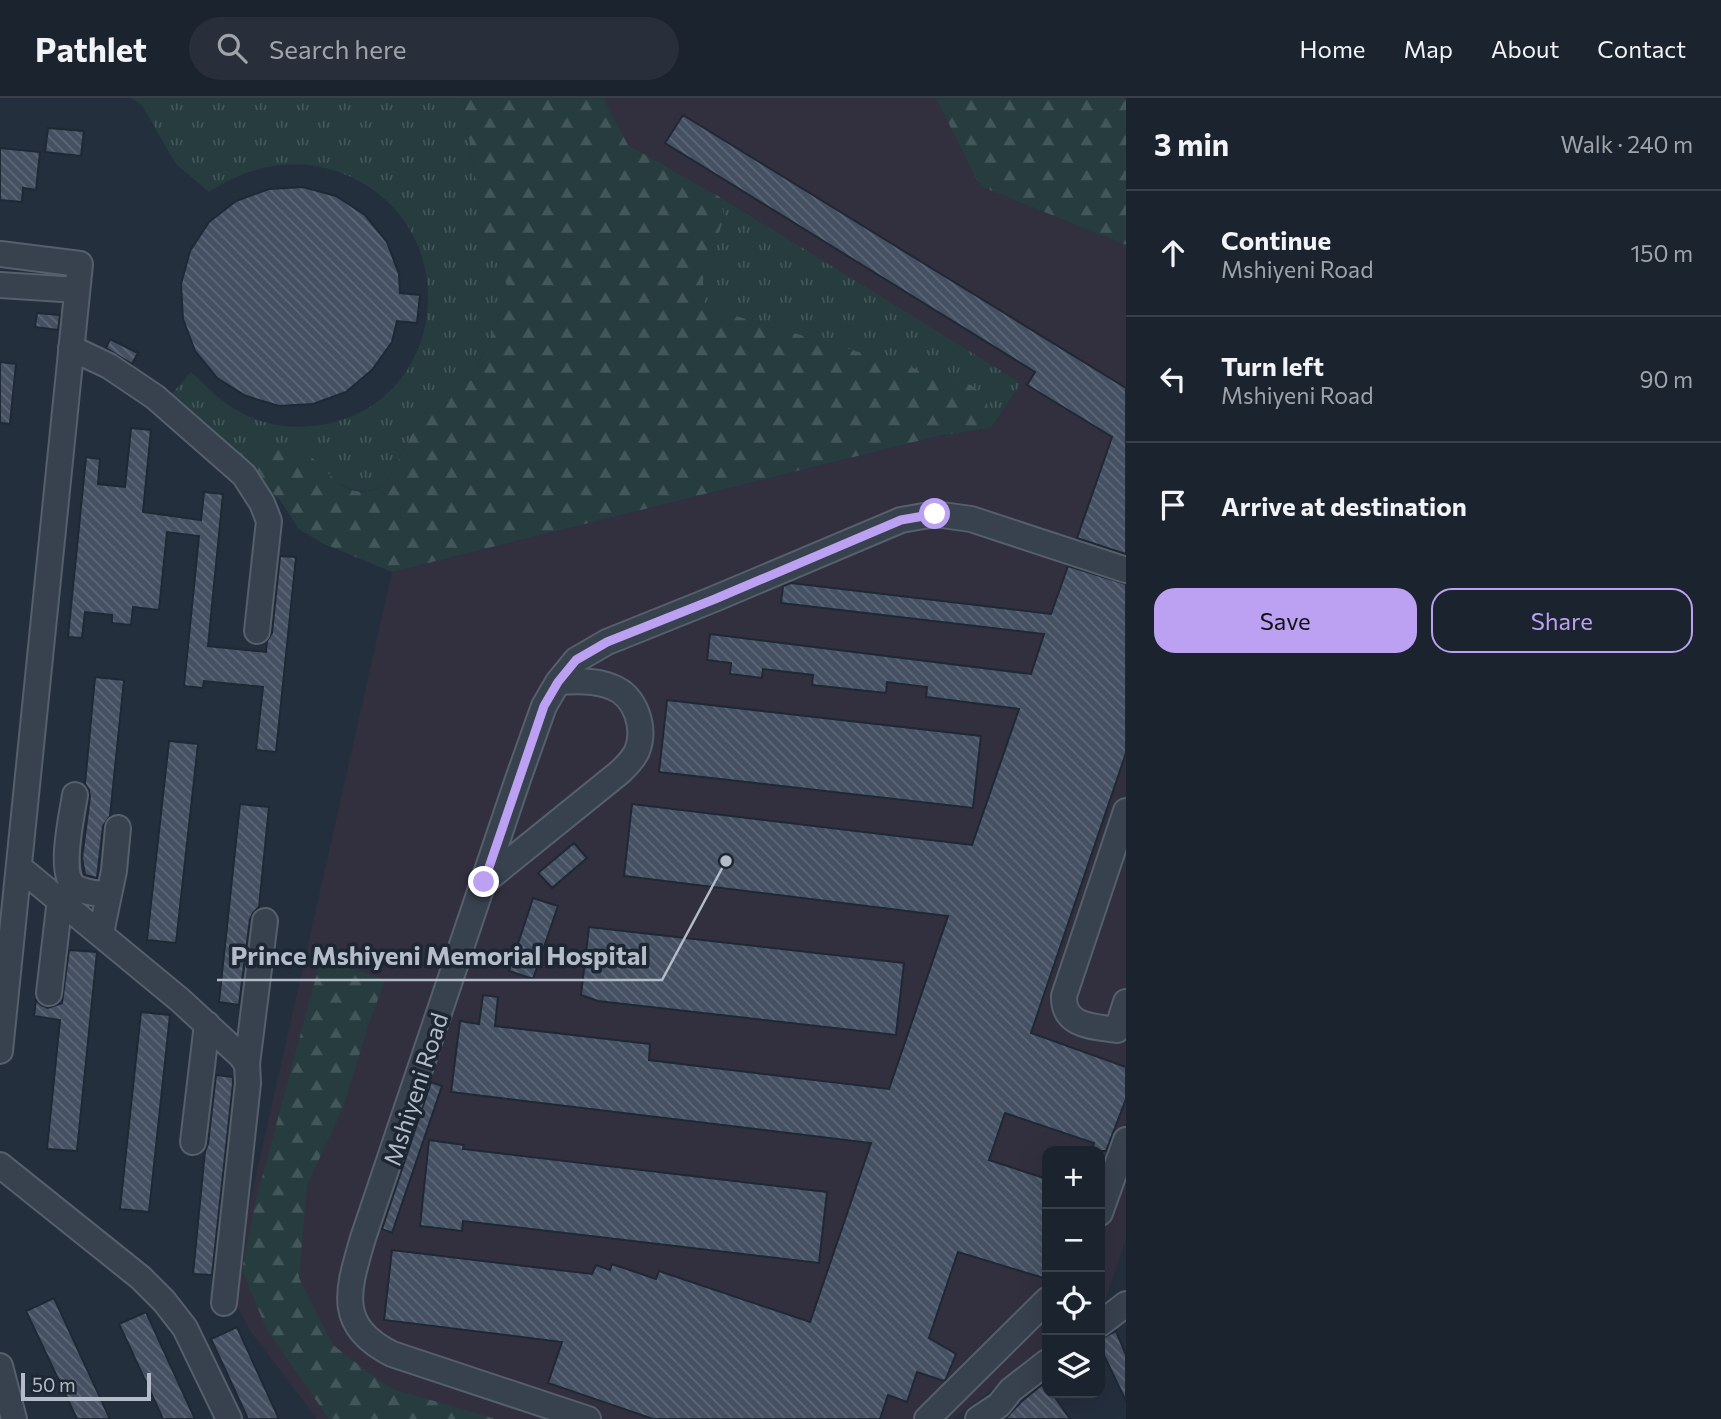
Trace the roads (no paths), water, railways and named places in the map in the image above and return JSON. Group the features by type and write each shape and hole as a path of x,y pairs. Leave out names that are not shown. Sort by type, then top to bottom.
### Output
{"street":[{"path":"0,254 80,264 0,1051"},
{"path":"0,285 77,290"},
{"path":"71,348 109,366 155,397 244,475 262,503 269,521 257,631"},
{"name":"Mshiyeni Road","path":"588,1419 392,1354 363,1335 350,1310 350,1282 357,1260 544,706 558,682 576,660 607,642 901,520 935,514 971,519 1126,570"},
{"path":"484,882 620,772 636,752 641,729 638,714 621,691 595,682 558,682"},
{"path":"75,795 66,865 67,877 80,890 108,895"},
{"path":"1126,811 1064,996 1065,1010 1074,1020 1122,1032 1126,1002"},
{"path":"101,933 114,871 118,828"},
{"path":"19,867 207,1024 247,1064"},
{"path":"49,993 60,899"},
{"path":"224,1303 245,1117 247,1064 265,922"},
{"path":"193,1142 207,1024"},
{"path":"1101,1209 1126,1140"},
{"path":"0,1165 141,1278 164,1301 185,1328 229,1419"},
{"path":"1105,1320 1126,1304"},
{"path":"927,1419 1042,1305"},
{"path":"0,1366 14,1419"},
{"path":"978,1419 999,1405 1011,1390 1042,1366"}],"place":[{"name":"Prince Mshiyeni Memorial Hospital","path":"726,861"}]}
